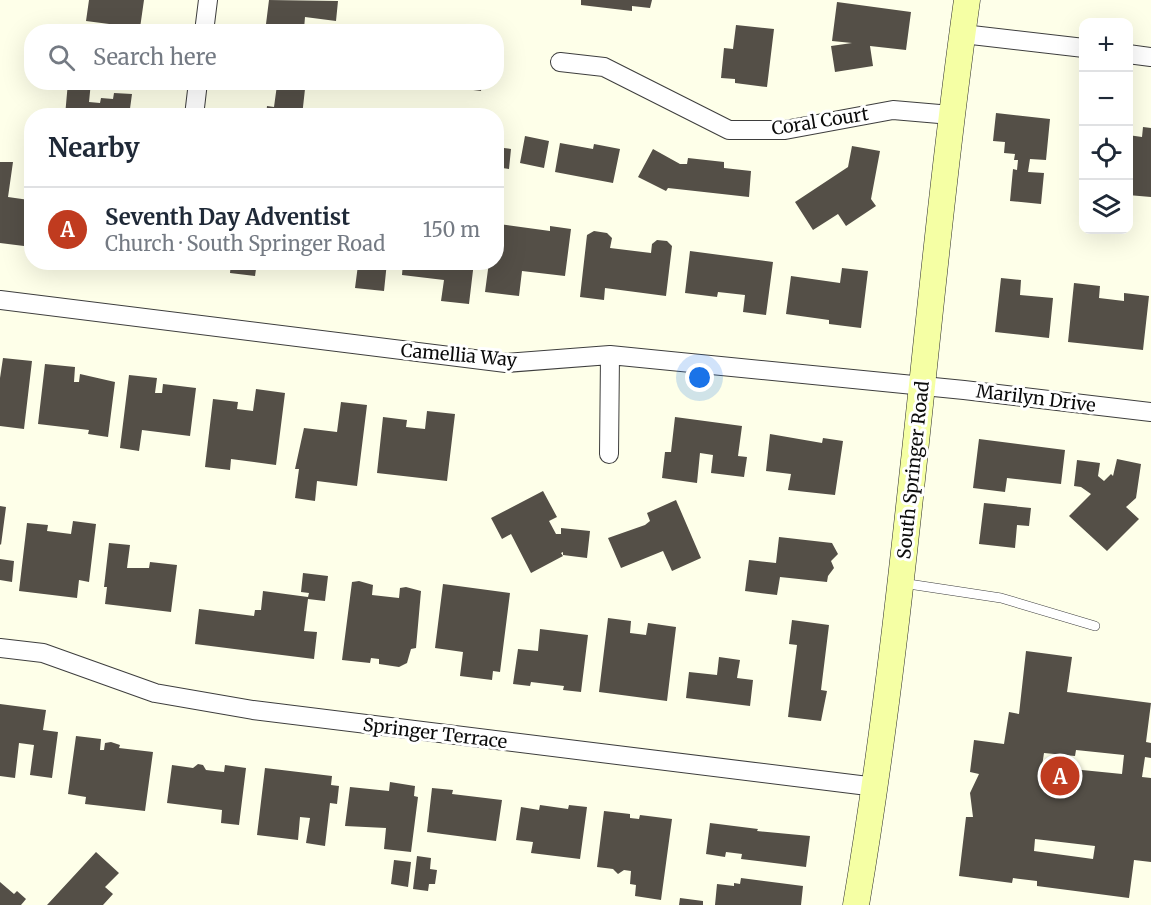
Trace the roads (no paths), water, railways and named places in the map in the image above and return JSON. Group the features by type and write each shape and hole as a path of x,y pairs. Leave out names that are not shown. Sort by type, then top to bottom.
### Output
{"street":[{"path":"205,24 208,0"},
{"name":"South Springer Road","path":"856,905 876,787 902,583 920,387 951,115 968,0"},
{"path":"963,34 1079,48"},
{"path":"1133,55 1151,57"},
{"name":"Coral Court","path":"560,62 604,67 729,130 785,130 893,110 951,115"},
{"path":"195,108 197,90"},
{"name":"Camellia Way","path":"0,300 506,363 610,356 920,387"},
{"path":"609,454 610,356"},
{"name":"Marilyn Drive","path":"920,387 1151,412"},
{"name":"Springer Terrace","path":"0,648 43,653 155,693 253,710 876,787"}],"lane":[{"path":"902,583 1001,598 1095,627"}],"place":[{"name":"Seventh Day Adventist","path":"1060,776"}]}
